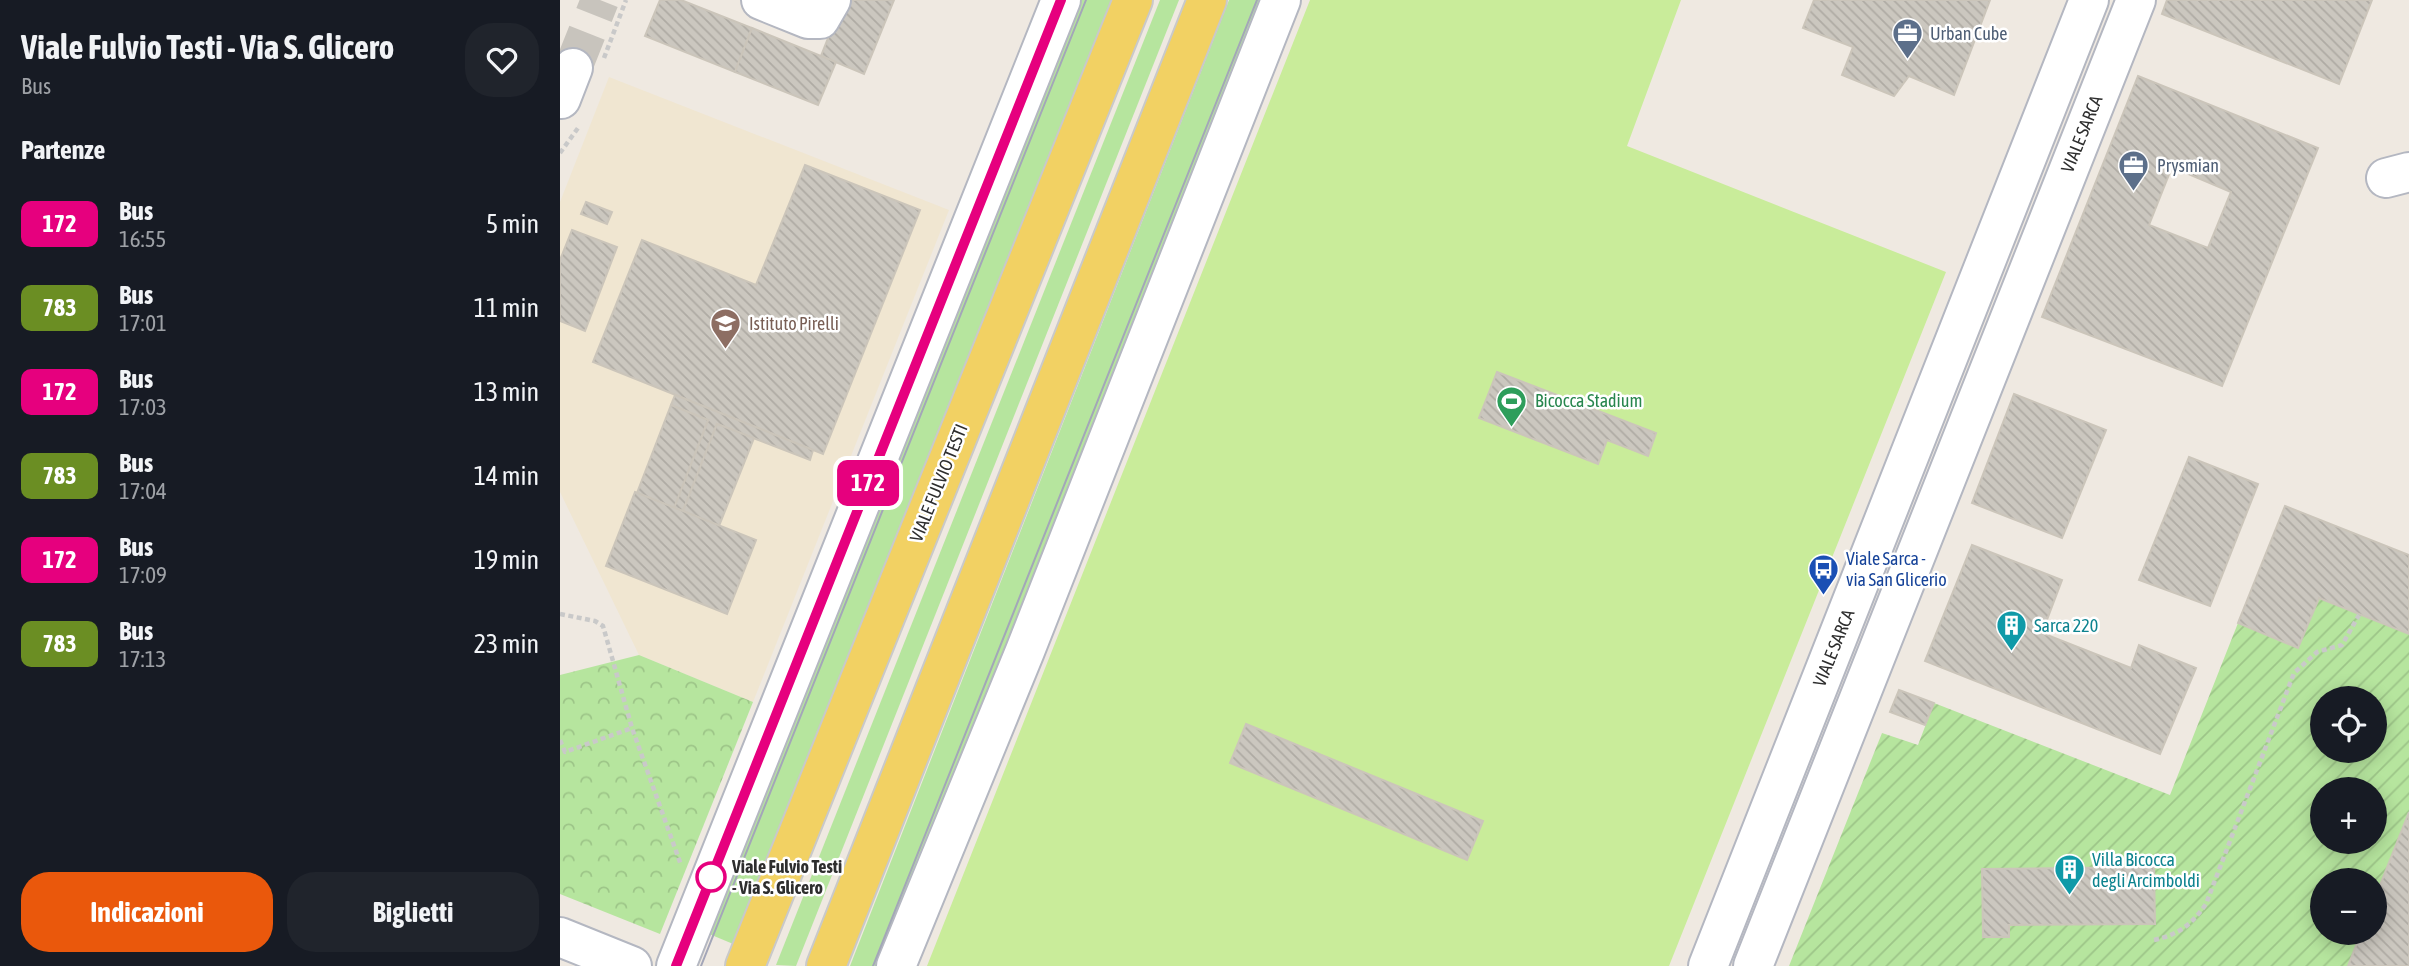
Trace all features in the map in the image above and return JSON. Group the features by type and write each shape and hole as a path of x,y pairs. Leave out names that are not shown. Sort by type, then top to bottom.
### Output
{"main road":[{"name":"VIALE FULVIO TESTI","path":"746,966 1133,0"},
{"path":"826,966 1207,0"}],"street":[{"path":"761,0 808,19 820,19 831,0"},
{"path":"676,966 1061,0"},
{"path":"896,966 1026,650 1281,0"},
{"name":"VIALE SARCA","path":"1708,966 2089,0"},
{"name":"VIALE SARCA","path":"1753,966 1996,347 2136,0"},
{"path":"1959,331 1996,347"},
{"path":"560,937 632,966"}],"path":[{"path":"560,614 595,621 603,626 632,728 685,874"},
{"path":"2154,940 2174,935 2192,925 2206,904 2294,673 2317,652 2342,645 2359,615"},
{"path":"560,740 565,752 632,728"}],"shaded area":[{"name":"Istituto Pirelli","path":"609,77 949,210 753,702 639,655 560,492 560,202"}],"green space":[{"path":"1076,0 1114,0 738,946 702,931"},
{"path":"1160,0 1179,0 796,966 776,965"},
{"path":"1229,0 1267,0 884,966 850,966"},
{"name":"Bicocca Stadium","path":"1310,0 1681,0 1627,146 1946,272 1669,966 927,966"},
{"path":"2319,598 2409,634 2409,812 2387,868 2310,868 2310,945 2356,945 2348,966 1789,966 1882,733 1918,745 1934,703 2170,795 2238,623 2298,648"},
{"path":"639,655 753,702 660,934 560,894 560,675"}],"building":[{"path":"660,0 681,0 752,28 735,72 645,36"},
{"path":"843,0 894,0 864,74 821,56"},
{"name":"Urban Cube","path":"1814,0 1990,0 1954,95 1909,76 1894,96 1842,75 1853,47 1803,28"},
{"path":"2167,0 2372,0 2339,84 2162,14"},
{"path":"752,28 836,62 818,105 735,72"},
{"path":"2138,76 2318,148 2222,386 2042,317","holes":["2172,167 2231,192 2208,248 2149,225"]},
{"path":"805,165 920,210 823,454 593,362 642,240 756,285"},
{"path":"586,202 612,212 607,224 581,214"},
{"path":"572,230 617,247 585,331 560,321 560,260"},
{"path":"1497,372 1656,433 1648,456 1607,440 1598,464 1479,418"},
{"path":"2014,394 2106,430 2062,538 1972,503"},
{"path":"675,395 813,450 810,460 717,424 683,511 674,508 708,420 671,405"},
{"path":"671,405 708,420 674,508 637,493"},
{"path":"717,424 754,438 719,526 683,511"},
{"path":"2189,457 2258,484 2210,606 2139,580"},
{"path":"635,492 756,540 727,614 606,566"},
{"path":"2285,506 2409,555 2409,634 2319,598 2298,648 2238,623"},
{"name":"Sarca 220","path":"1972,545 2062,580 2042,633 2131,668 2139,645 2196,668 2160,754 1925,661"},
{"path":"1899,690 1934,703 1925,725 1890,712"},
{"path":"1246,724 1483,821 1467,860 1230,763"},
{"path":"2409,812 2409,966 2348,966 2356,945 2387,945 2387,868"},
{"name":"Villa Bicocca degli Arcimboldi","path":"2154,867 2155,924 2009,925 2009,937 1983,937 1982,869"}],"tunnel":[{"path":"573,68 600,0"}],"tram line":[{"path":"701,966 1086,0"},
{"path":"873,966 1257,0"}],"bus line":[{"name":"172","path":"676,966 1061,0"}],"place":[{"name":"Urban Cube","path":"1907,61"},
{"name":"Prysmian","path":"2134,193"},
{"name":"Istituto Pirelli","path":"726,351"},
{"name":"Bicocca Stadium","path":"1512,428"},
{"name":"Viale Sarca - via San Glicerio","path":"1823,596"},
{"name":"Sarca 220","path":"2011,653"},
{"name":"Viale Fulvio Testi - Via S. Glicero","path":"711,877"},
{"name":"Villa Bicocca degli Arcimboldi","path":"2069,897"}]}
